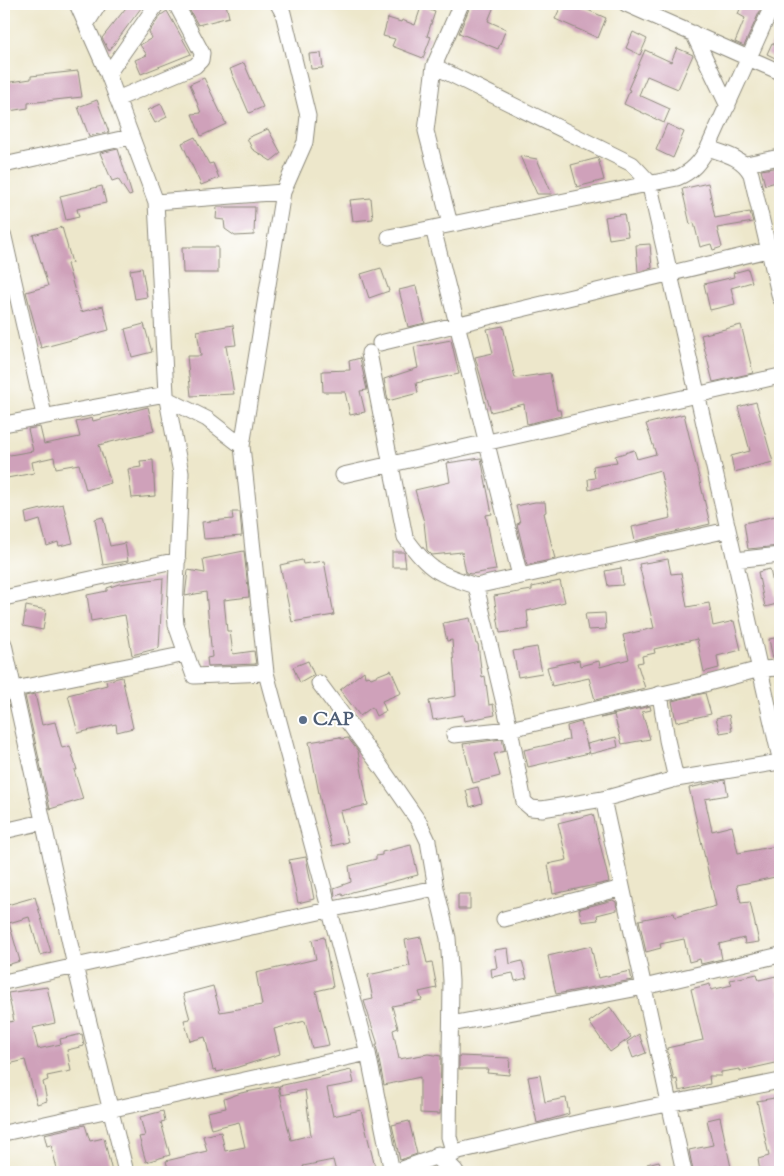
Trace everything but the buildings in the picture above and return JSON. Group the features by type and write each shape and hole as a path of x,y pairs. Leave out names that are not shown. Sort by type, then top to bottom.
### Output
{"street":[{"path":"77,4 108,74 130,137 156,202 166,396 181,473 178,560 174,591 176,625 192,674 197,677 266,673"},
{"path":"87,23 99,4"},
{"path":"108,74 157,4"},
{"path":"117,99 195,66 201,60 202,53 176,4"},
{"path":"278,4 283,13 308,116 305,142 283,192 242,446 266,673 328,910 368,1053 393,1172 448,1161 589,1120 780,1081"},
{"path":"450,224 426,131 434,66 461,4"},
{"path":"390,237 649,182 677,178 688,173 698,166 708,148 773,4"},
{"path":"630,5 780,72"},
{"path":"693,33 728,106"},
{"path":"434,66 632,164 649,182 780,760 676,779 603,799 542,809 531,808 524,802 510,729 476,586"},
{"path":"4,165 130,137"},
{"path":"708,148 736,157 746,164 751,174 775,248 780,298"},
{"path":"746,164 780,157"},
{"path":"156,202 283,192"},
{"path":"433,228 520,576"},
{"path":"4,237 44,415"},
{"path":"728,530 476,586 440,574 421,560 405,537 390,465 374,348 456,323 775,248"},
{"path":"343,475 780,376"},
{"path":"4,424 44,415 166,396 207,419 242,446"},
{"path":"735,560 780,555"},
{"path":"4,598 178,560"},
{"path":"4,644 9,690 43,822 75,966 112,1109 126,1172"},
{"path":"9,690 186,654"},
{"path":"454,735 510,729 760,669 780,668"},
{"path":"319,683 425,831 432,852 436,888 448,938 451,1024 448,1161"},
{"path":"660,694 667,740 676,779"},
{"path":"603,799 684,1172"},
{"path":"4,831 43,822"},
{"path":"4,982 436,888"},
{"path":"504,919 622,888"},
{"path":"451,1024 644,987 780,955"},
{"path":"4,1133 368,1053"}],"place":[{"name":"CAP","path":"303,720"}]}
